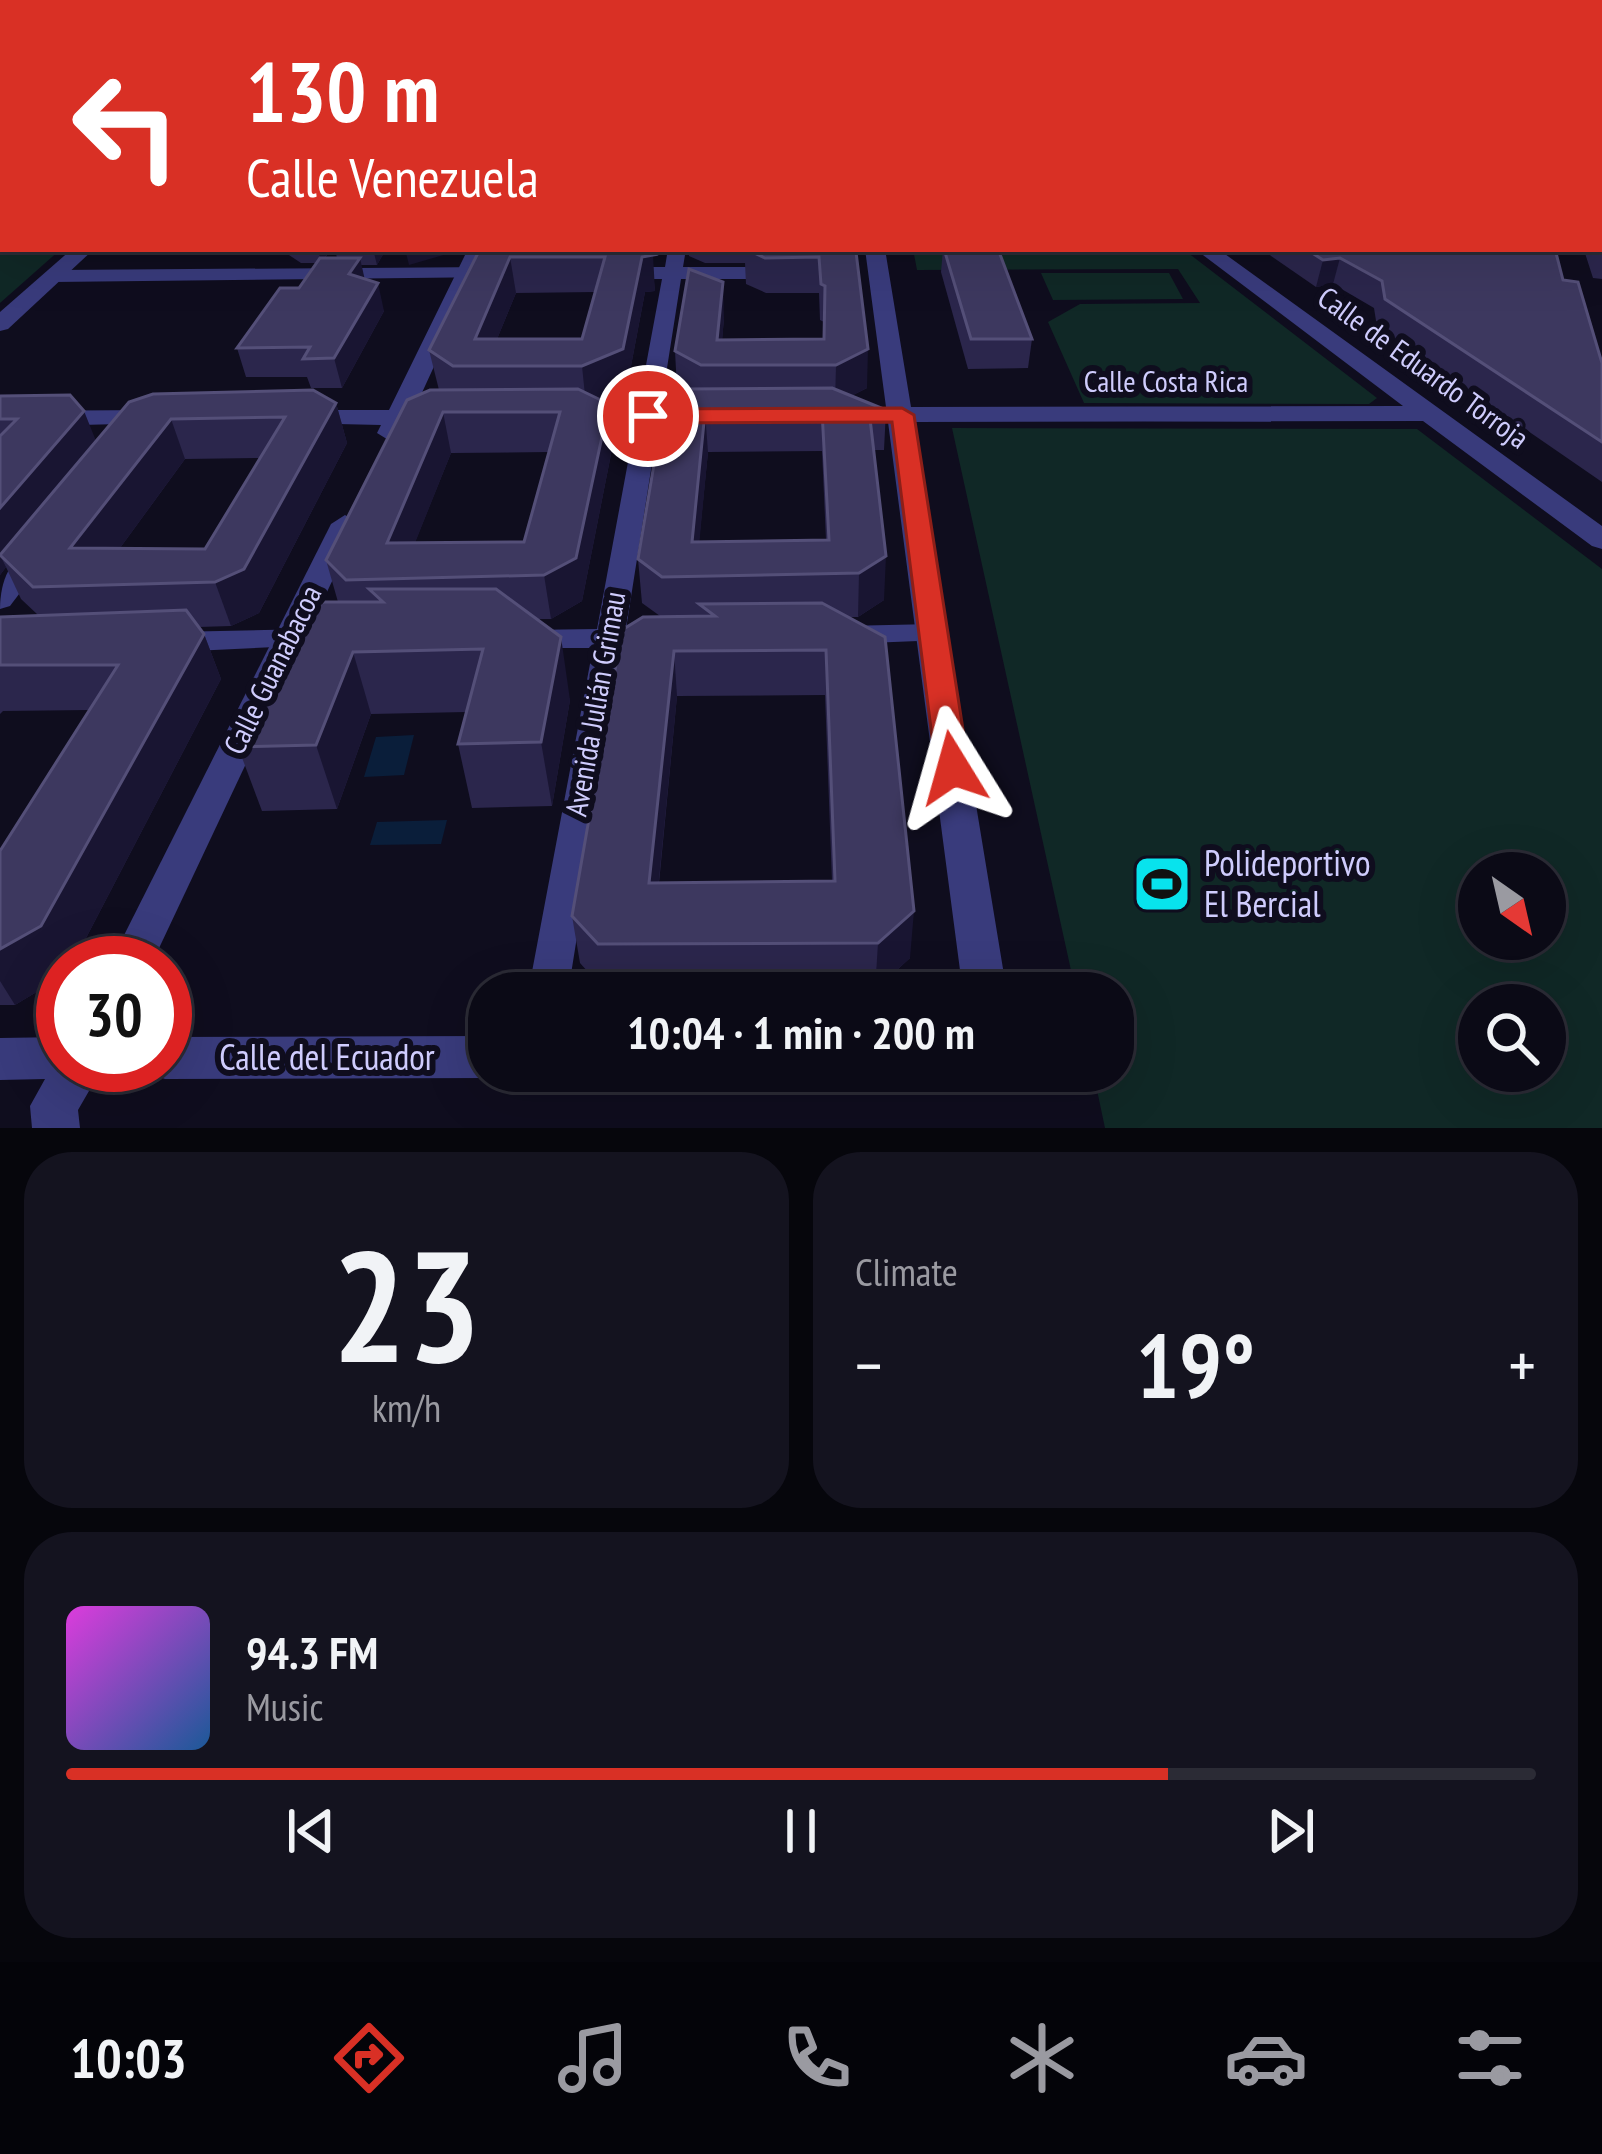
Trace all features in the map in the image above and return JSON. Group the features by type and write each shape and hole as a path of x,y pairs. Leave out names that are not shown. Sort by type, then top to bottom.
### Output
{"street":[{"path":"0,324 81,252"},
{"path":"269,274 287,252"},
{"name":"Avenida Julián Grimau","path":"551,972 605,639 677,252"},
{"name":"Calle de Eduardo Torroja","path":"1209,252 1602,540"},
{"path":"54,276 269,274 473,261 513,273"},
{"path":"378,457 473,261"},
{"path":"870,265 902,415 982,972"},
{"path":"605,273 811,273"},
{"name":"Calle Costa Rica","path":"810,416 1430,413"},
{"path":"535,417 718,416"},
{"path":"283,418 467,417"},
{"path":"0,419 136,428 190,418"},
{"name":"Calle Guanabacoa","path":"144,936 358,497"},
{"path":"0,600 58,527"},
{"path":"816,635 934,633"},
{"path":"144,643 333,638"},
{"path":"492,638 676,638"},
{"name":"Calle del Ecuador","path":"192,1058 468,1057"},
{"path":"0,1059 36,1058"},
{"path":"56,1128 54,1106 63,1092"}],"green space":[{"path":"0,252 58,252 0,303"},
{"path":"914,252 1187,252 1377,398 1369,404 1084,403 1048,322 1080,304 1200,303 1178,269 917,270"},
{"path":"1041,273 1169,273 1183,299 1053,300"},
{"path":"952,428 1417,429 1602,569 1602,1128 1105,1128 1097,1092 1134,1092 1134,972 1071,972"}],"water":[{"path":"414,735 404,775 364,777 376,737"},
{"path":"447,820 441,844 370,845 377,822"}],"building":[{"path":"478,252 653,255 642,257 623,349 582,366 453,366 429,350","holes":["510,257 605,257 582,339 475,339"]},
{"path":"752,252 856,252 868,349 836,365 701,365 675,351 689,269 723,282 717,340 824,339 825,286 819,257 765,258"},
{"path":"945,252 999,252 1032,339 971,339"},
{"path":"1311,252 1556,252 1563,280 1578,282 1602,363 1602,442 1385,299 1382,281 1340,258 1323,260"},
{"path":"320,258 360,258 349,274 378,283 334,358 303,359 310,347 237,348 280,288 299,288"},
{"path":"832,388 886,410 869,410 886,556 859,573 662,577 638,559 665,399 685,389","holes":["822,411 829,540 692,542 705,412"]},
{"path":"578,389 609,404 576,558 544,575 346,580 326,560 407,400 430,390","holes":["443,412 560,412 524,542 387,543"]},
{"path":"313,390 336,403 244,569 215,582 33,587 0,555 129,402 153,394","holes":["285,417 205,549 70,548 171,419"]},
{"path":"70,395 84,411 0,508 0,436 17,419 0,419 0,396"},
{"path":"369,589 496,589 561,637 541,742 458,744 483,649 353,652 316,745 238,747 299,613 324,602 383,602"},
{"path":"822,603 885,637 914,911 878,943 598,944 572,916 622,630 643,617 715,616 699,604","holes":["826,650 835,881 649,883 674,651"]},
{"path":"186,610 204,634 41,926 0,949 0,851 118,665 0,665 0,617"}],"place":[{"name":"Polideportivo El Bercial","path":"1162,884"}],"route":[{"path":"648,416 902,415 953,768"}]}
